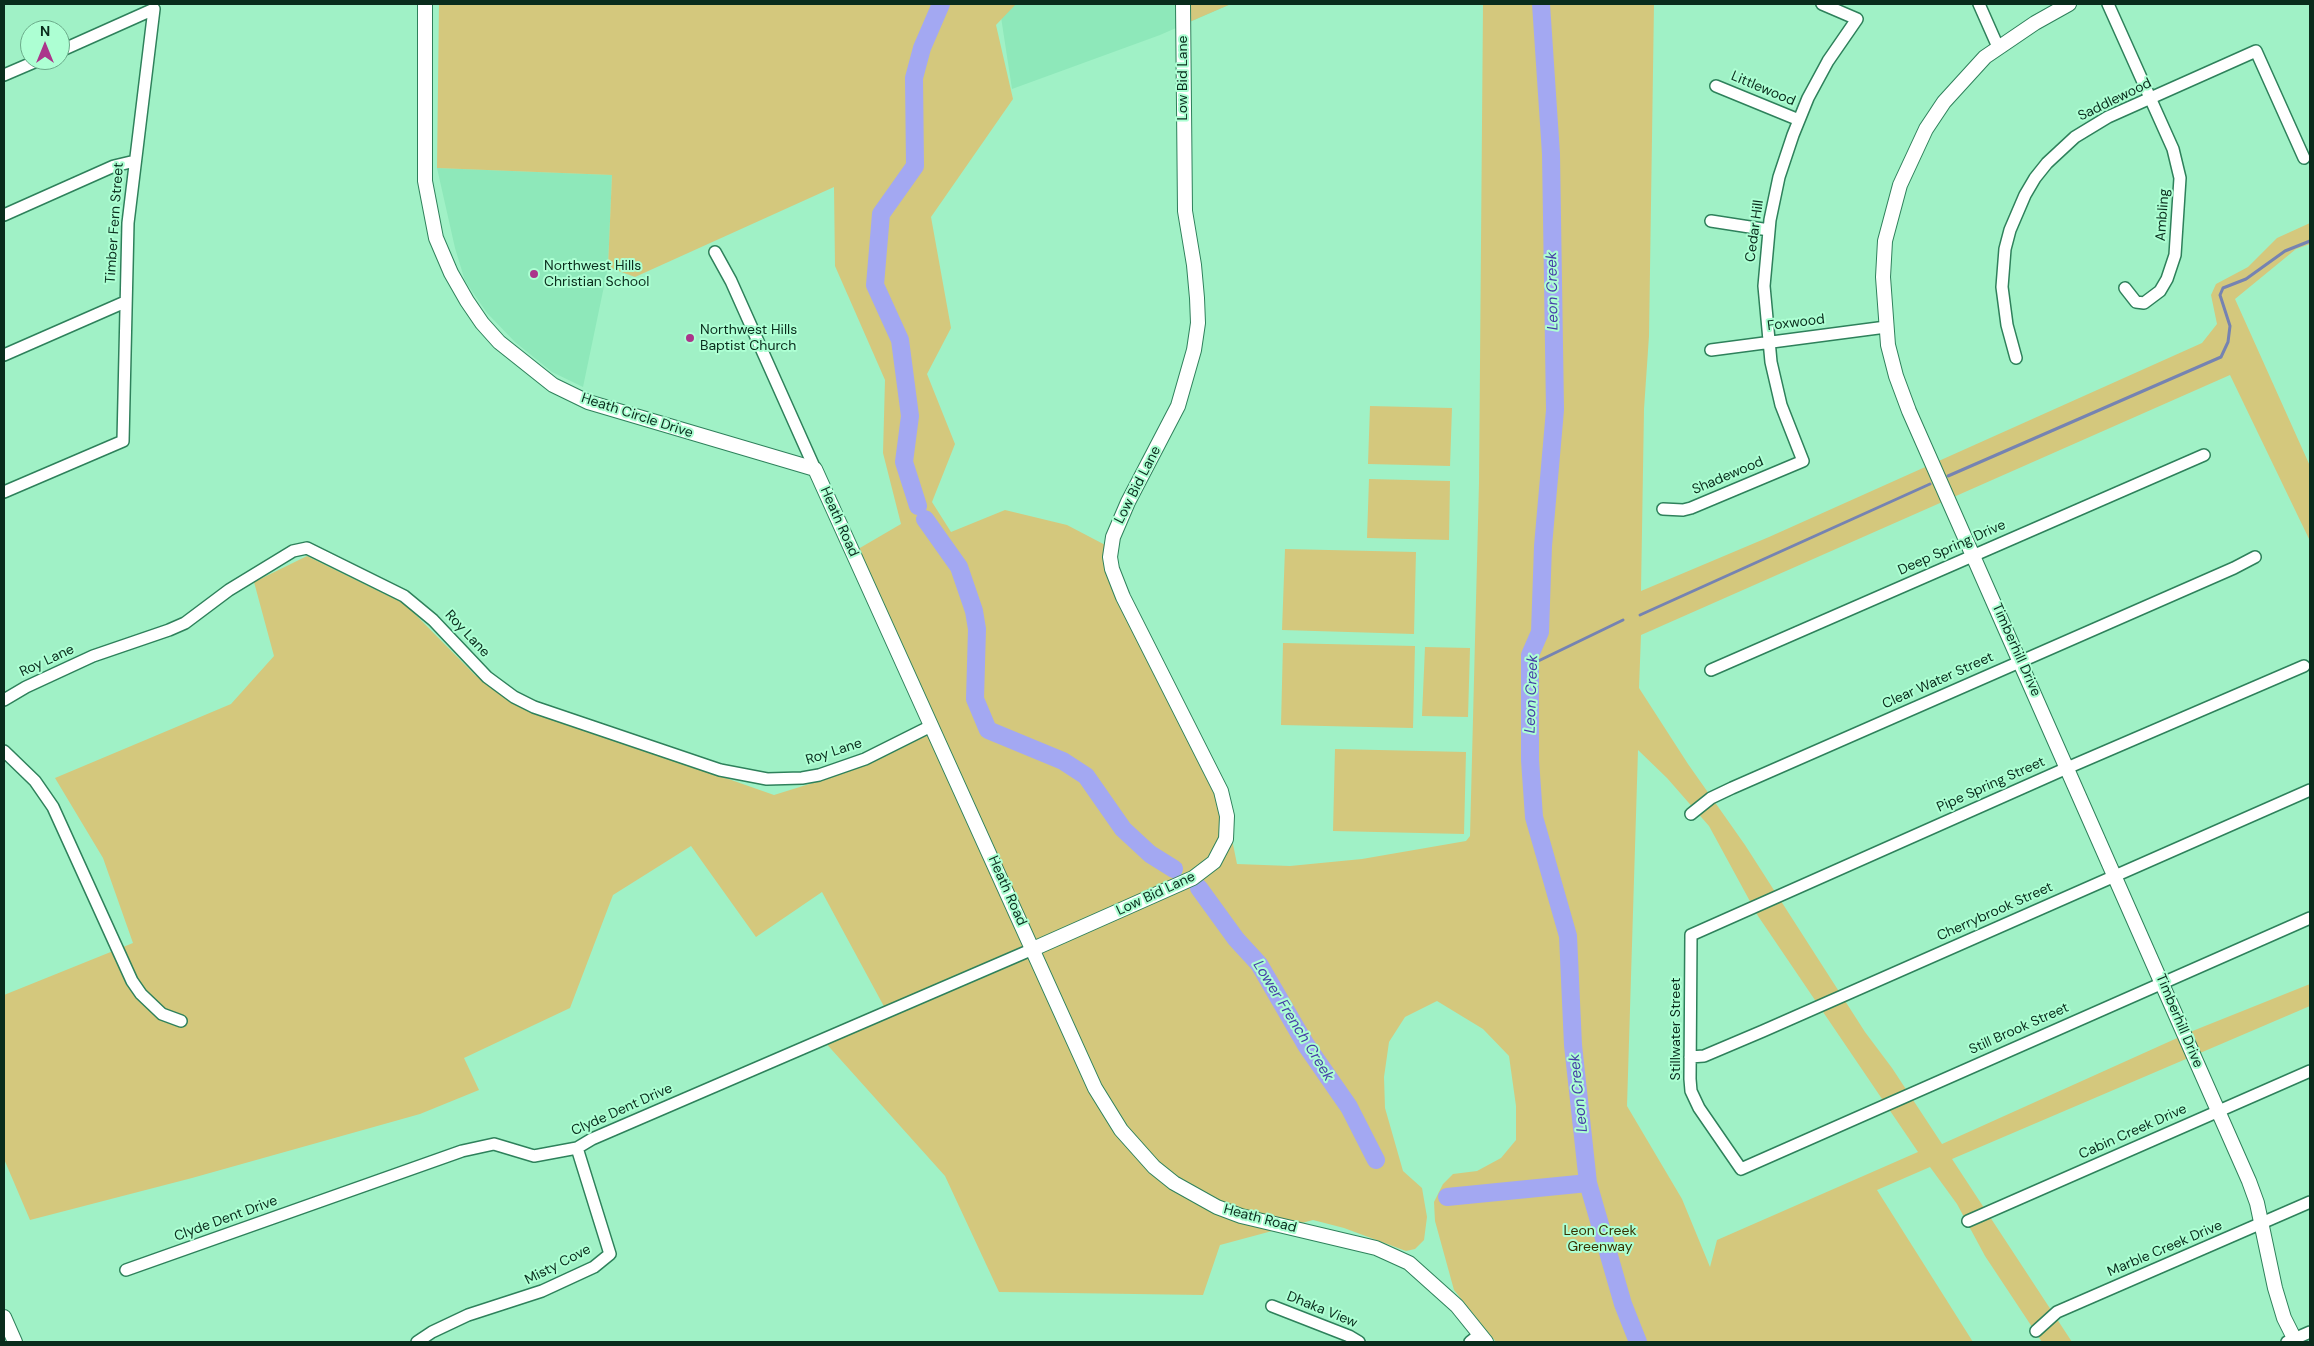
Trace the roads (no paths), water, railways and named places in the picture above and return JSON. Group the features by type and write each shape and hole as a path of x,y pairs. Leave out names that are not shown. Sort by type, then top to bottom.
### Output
{"street":[{"name":"Heath Circle Drive","path":"425,4 425,181 436,238 451,273 482,323 524,364 552,385 588,402 815,469"},
{"name":"Low Bid Lane","path":"1033,949 1193,878 1214,862 1222,851 1226,839 1227,816 1221,791 1124,597 1112,569 1110,557 1113,537 1128,502 1178,406 1194,350 1198,323 1197,298 1185,204 1183,4"},
{"name":"Cedar Hill","path":"1803,461 1782,405 1769,342 1764,286 1769,230 1779,177 1799,120 1828,61 1857,19 1822,4"},
{"path":"1979,4 1998,47"},
{"name":"Timberhill Drive","path":"2069,4 1998,47 1965,77 1944,102 1926,129 1900,185 1885,242 1883,277 1886,327 1896,376 1909,411 2250,1181 2275,1288 2292,1341"},
{"name":"Ambling","path":"2108,4 2173,149 2179,168 2181,188 2175,256 2167,279 2160,291 2144,303 2136,302 2125,288"},
{"name":"Timber Fern Street","path":"4,492 123,441 128,222 154,9 70,47"},
{"name":"Saddlewood","path":"2016,358 2010,342 2004,306 2003,268 2010,230 2025,194 2047,163 2075,136 2108,117 2256,51 2304,158"},
{"path":"4,75 20,68"},
{"name":"Littlewood","path":"1716,86 1799,120"},
{"path":"4,215 114,166 135,161"},
{"path":"1711,221 1769,230"},
{"name":"Heath Road","path":"715,252 734,289 1107,1110 1136,1150 1154,1167 1195,1196 1233,1213 1358,1243 1393,1255 1422,1272 1457,1306 1479,1340"},
{"path":"4,355 125,302"},
{"name":"Foxwood","path":"1711,350 1886,327"},
{"name":"Deep Spring Drive","path":"1711,670 2204,455"},
{"name":"Shadewood","path":"1662,509 1683,510 1691,508 1803,461"},
{"name":"Roy Lane","path":"4,700 26,687 94,656 185,623 229,590 293,551 307,548 324,554 404,596 433,620 487,676 514,697 534,707 720,770 767,779 818,775 859,762 932,726"},
{"name":"Clear Water Street","path":"1691,814 1711,798 1732,788 2234,568 2255,557"},
{"name":"Pipe Spring Street","path":"1691,935 2067,768 2304,666"},
{"path":"4,751 35,781 54,807 132,981 141,994 162,1014 181,1021"},
{"name":"Cherrybrook Street","path":"1690,1057 1704,1056 1738,1042 2310,790"},
{"name":"Still Brook Street","path":"1741,1169 2310,918"},
{"name":"Stillwater Street","path":"1691,935 1690,1079 1696,1102 1741,1169"},
{"name":"Clyde Dent Drive","path":"126,1270 462,1151 494,1144 534,1156 578,1148 592,1138 1033,949"},
{"name":"Cabin Creek Drive","path":"1968,1221 2310,1071"},
{"name":"Misty Cove","path":"417,1342 432,1332 468,1315 542,1291 594,1267 610,1254 578,1148"},
{"name":"Marble Creek Drive","path":"2036,1330 2057,1312 2310,1202"},
{"name":"Dhaka View","path":"1272,1306 1349,1336 1359,1342"},
{"path":"4,1317 13,1342"},
{"path":"2292,1341 2310,1332"}],"waterway":[{"name":"Lower French Creek","path":"918,506 904,462 910,416 900,340 875,285 881,214 915,166 914,78 922,48 941,4"},
{"name":"Leon Creek","path":"1541,4 1551,154 1555,410 1543,546 1540,632 1530,655 1530,760 1534,817 1568,936 1573,1045 1588,1183 1623,1304 1638,1342"},
{"path":"1948,476 2221,357 2228,342 2230,326 2220,295 2223,288 2246,279 2285,251 2310,241"},
{"path":"1640,615 1930,484"},
{"name":"Lower French Creek","path":"925,519 959,567 974,611 977,629 975,699 988,730 1063,761 1086,776 1123,829 1150,854 1174,869"},
{"path":"1530,665 1623,620"},
{"name":"Lower French Creek","path":"1199,888 1236,939 1259,964 1306,1045 1349,1107 1376,1160"},
{"name":"Lower French Creek","path":"1447,1197 1588,1183"}],"place":[{"name":"Northwest Hills Christian School","path":"534,274"},
{"name":"Northwest Hills Baptist Church","path":"690,338"}],"park label":[{"name":"Leon Creek Greenway","path":"1600,1240"}]}
